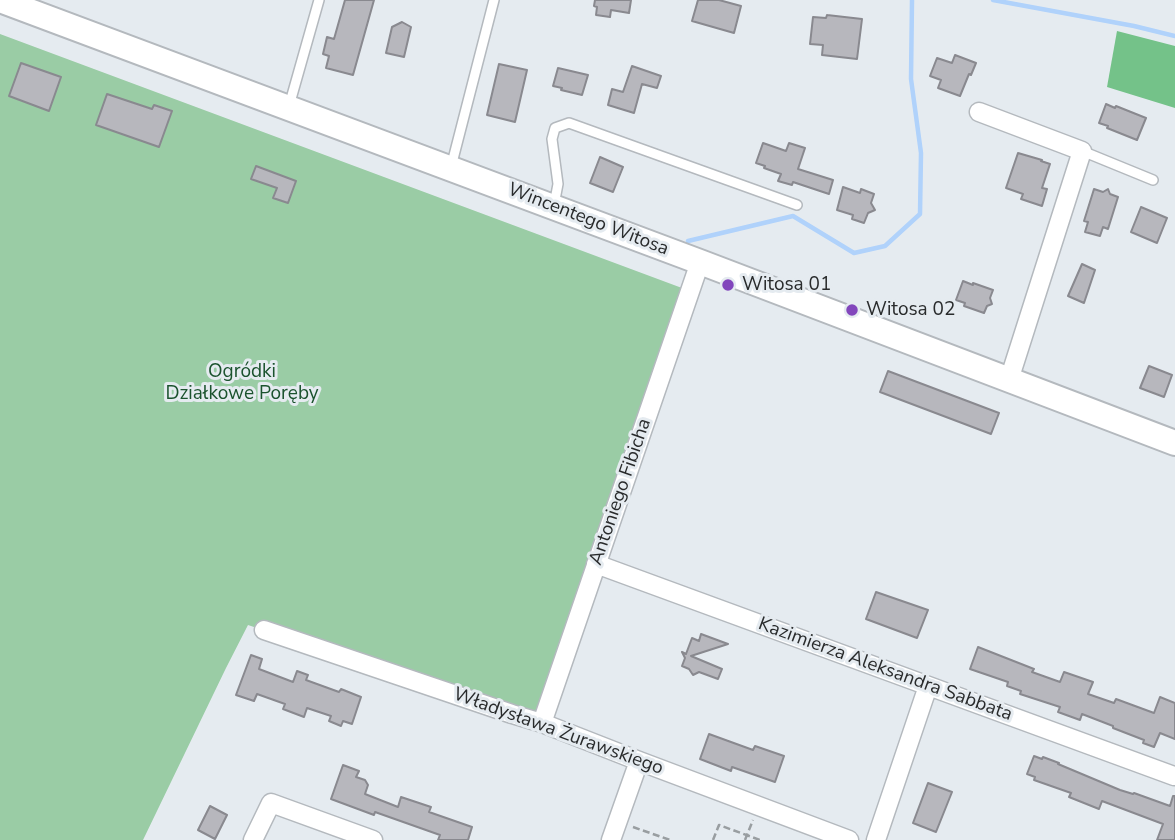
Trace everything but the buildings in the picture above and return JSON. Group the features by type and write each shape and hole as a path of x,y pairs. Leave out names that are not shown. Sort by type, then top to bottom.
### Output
{"street":[{"name":"Wincentego Witosa","path":"0,0 33,6 288,108 1175,443"},
{"path":"979,112 1082,151 1009,380"},
{"name":"Antoniego Fibicha","path":"542,723 700,262"},
{"name":"Kazimierza Aleksandra Sabbata","path":"596,564 1174,776"},
{"name":"Władysława Żurawskiego","path":"264,630 542,723 849,840"},
{"path":"876,840 928,686"},
{"path":"611,840 639,761"},
{"path":"253,840 271,803 373,840"}],"lane":[{"path":"288,108 319,0"},
{"path":"450,168 494,0"},
{"path":"553,207 558,184 552,139 555,128 569,123 797,205"},
{"path":"1082,151 1153,180"}],"path":[{"path":"745,840 758,806"},
{"path":"617,821 670,840"},
{"path":"713,840 719,825 760,840"}],"green space":[{"path":"1117,31 1175,46 1175,108 1107,87"},
{"name":"Ogródki Działkowe Poręby","path":"0,34 690,291 542,723 248,625 143,840 0,840"}],"waterway":[{"path":"688,241 793,216 854,253 885,246 920,214 921,153 911,79 912,0"},
{"path":"993,0 1175,36"}],"place":[{"name":"Witosa 01","path":"728,285"},
{"name":"Witosa 02","path":"852,310"}]}
